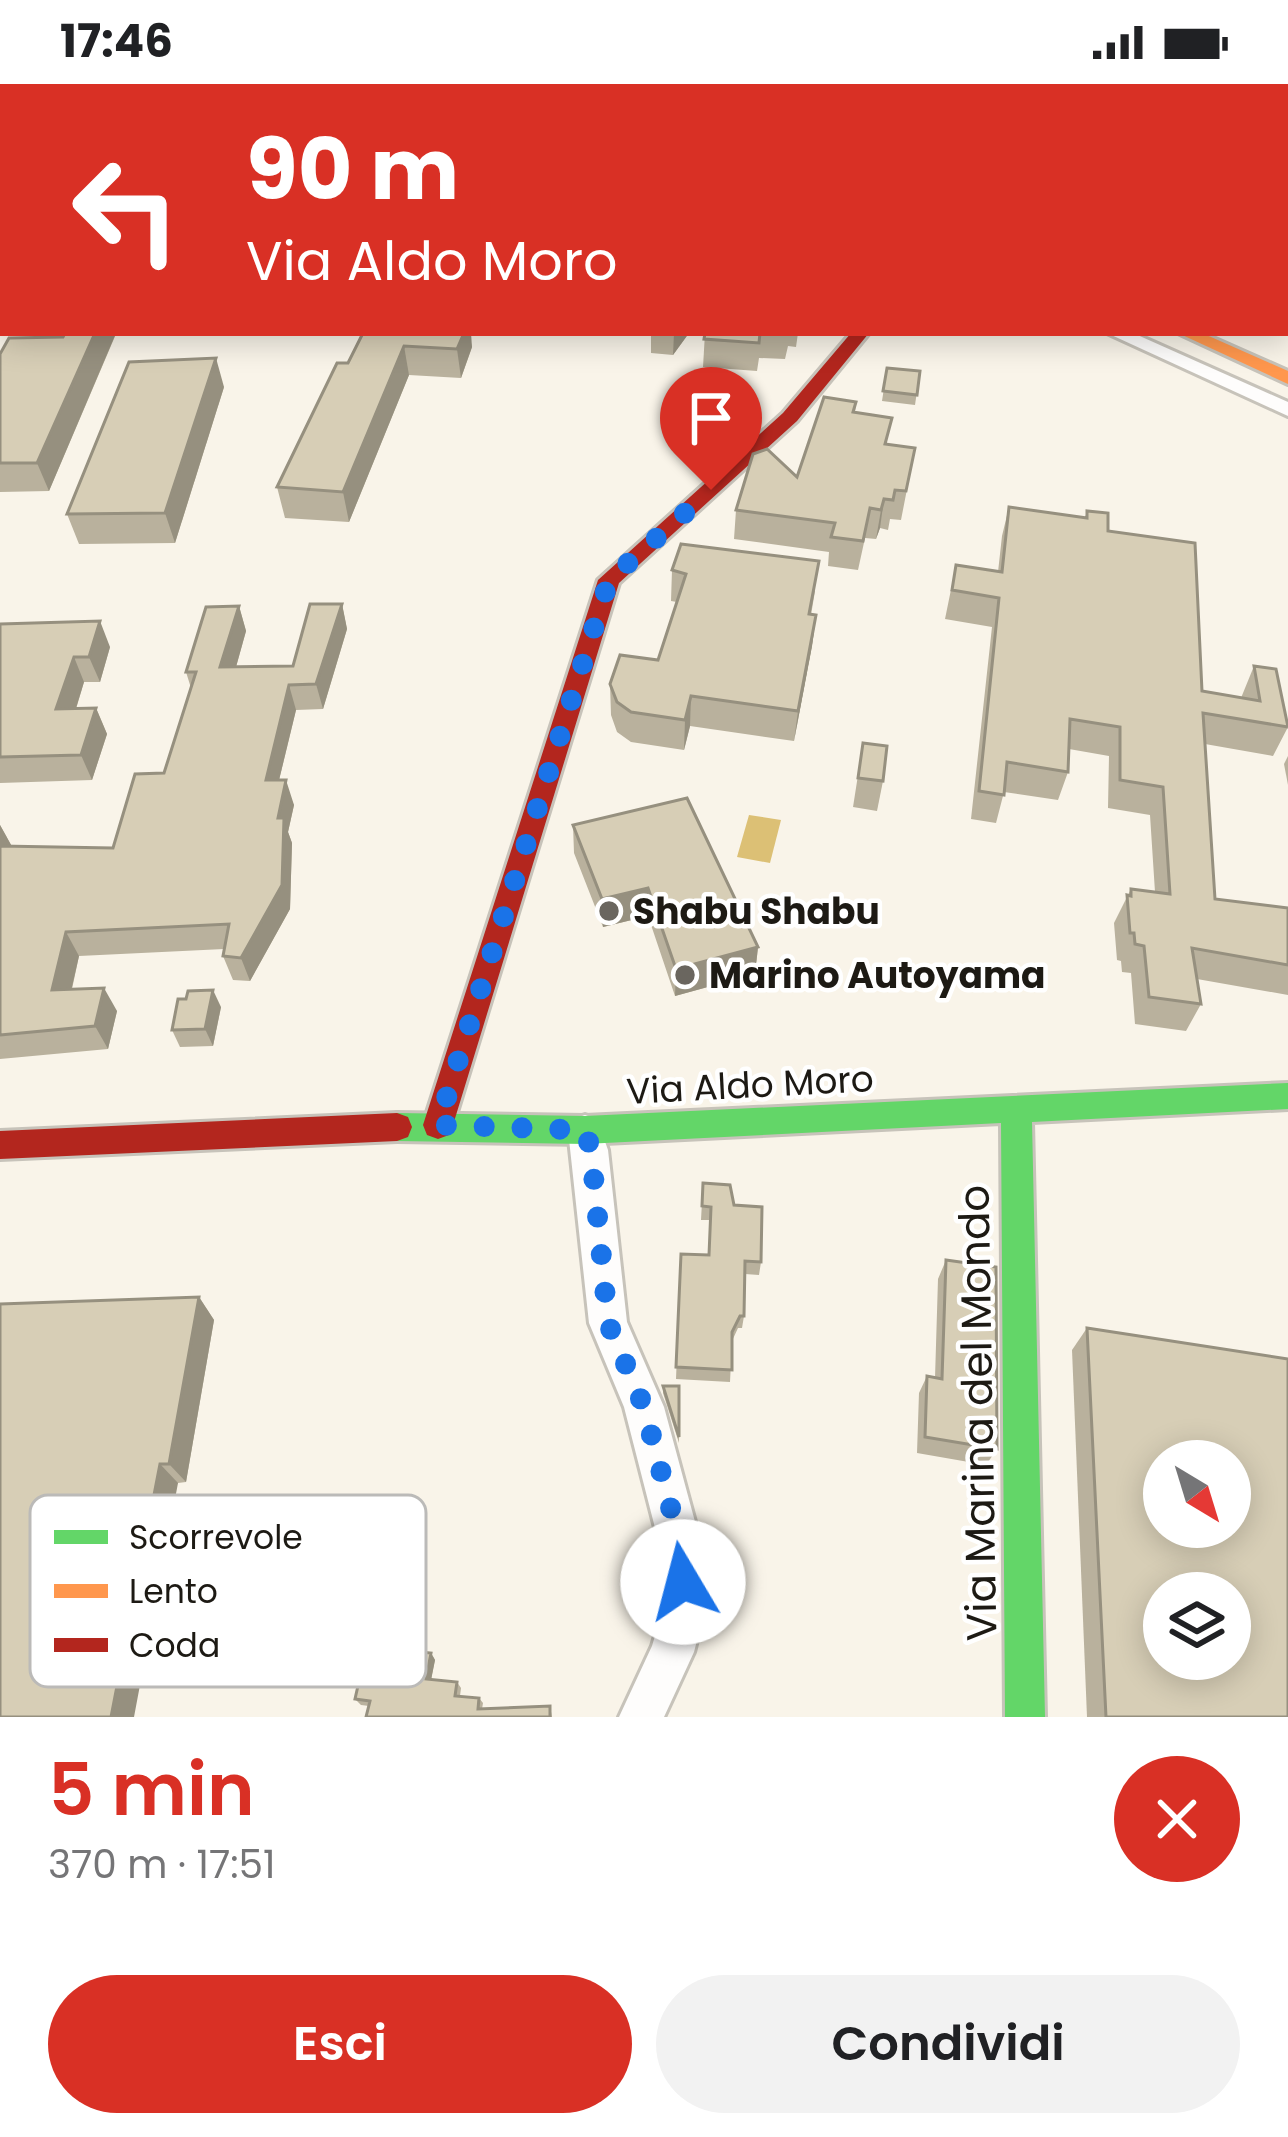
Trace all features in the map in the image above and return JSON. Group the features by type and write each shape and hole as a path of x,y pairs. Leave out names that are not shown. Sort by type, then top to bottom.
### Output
{"main road":[{"path":"438,1125 609,580 790,416 857,336"},
{"path":"1194,336 1288,378"},
{"path":"1228,336 1288,363"},
{"name":"Via Aldo Moro","path":"0,1145 438,1125 585,1130 1288,1096"},
{"name":"Via Marina del Mondo","path":"1016,1108 1024,1717"}],"street":[{"path":"1124,336 1288,410"},
{"path":"585,1130 608,1323 644,1407 683,1555 684,1610 672,1652 641,1717"}],"shaded area":[{"path":"749,815 781,820 770,863 737,857"}],"building":[{"path":"94,336 37,463 0,463 0,354 9,338"},
{"path":"362,336 463,336 457,349 404,346 343,492 277,487 337,363 348,363"},
{"path":"704,336 760,336 759,343"},
{"path":"216,358 165,513 67,514 129,362"},
{"path":"887,368 920,371 917,395 883,391"},
{"path":"824,397 856,402 853,412 892,418 885,444 915,448 906,491 895,490 893,500 884,499 881,510 870,508 863,541 831,537 835,523 736,510 753,454 767,449 797,477"},
{"path":"1009,507 1087,518 1087,511 1108,513 1108,531 1195,543 1202,691 1260,701 1254,666 1276,669 1288,727 1203,713 1215,899 1288,908 1288,965 1192,948 1201,1004 1149,997 1144,946 1135,944 1134,933 1130,933 1127,895 1131,896 1131,889 1170,894 1163,787 1120,780 1120,727 1070,719 1068,772 1007,762 1004,795 979,791 999,598 952,590 956,565 1002,572"},
{"path":"681,544 819,561 809,614 816,615 798,711 691,696 685,720 631,712 617,702 610,684 620,655 658,660 686,574 672,570"},
{"path":"310,604 342,604 316,684 289,685 266,780 286,780 278,818 284,818 282,885 241,958 223,956 229,924 66,932 52,990 104,988 95,1026 0,1035 0,846 113,848 135,774 164,773 196,672 186,672 206,607 239,606 220,667 293,666"},
{"path":"100,621 89,657 74,657 56,709 96,708 81,755 0,757 0,624"},
{"path":"863,743 887,746 883,781 858,778"},
{"path":"687,798 758,947 676,969 648,888 602,899 573,825"},
{"path":"213,990 205,1029 172,1030 178,999 186,999 188,991"},
{"path":"703,1183 730,1185 734,1205 762,1207 761,1262 745,1261 744,1316 732,1332 732,1370 676,1367 681,1254 709,1255 711,1207 702,1206"},
{"path":"946,1260 996,1267 997,1449 925,1437 927,1376 942,1379"},
{"path":"199,1297 169,1464 160,1464 154,1495 30,1495 30,1687 117,1687 111,1717 0,1717 0,1304"},
{"path":"1087,1328 1288,1359 1288,1717 1106,1717"},
{"path":"663,1386 679,1386 679,1437"},
{"path":"426,1679 457,1682 455,1696 479,1698 478,1709 550,1706 550,1717 366,1717 370,1701 355,1699 358,1687 426,1687"}],"traffic: fast":[{"path":"397,1127 585,1130 1288,1096"},
{"path":"1016,1108 1025,1717"}],"traffic: slow":[{"path":"1194,336 1288,378"}],"traffic: jam":[{"path":"438,1125 609,580 790,417 858,336"},
{"path":"0,1145 397,1127"}],"place":[{"name":"Shabu Shabu","path":"609,911"},
{"name":"Marino Autoyama","path":"685,975"}],"route":[{"path":"683,1582 683,1555 644,1407 608,1323 585,1130 438,1125 609,580 711,490"}]}
